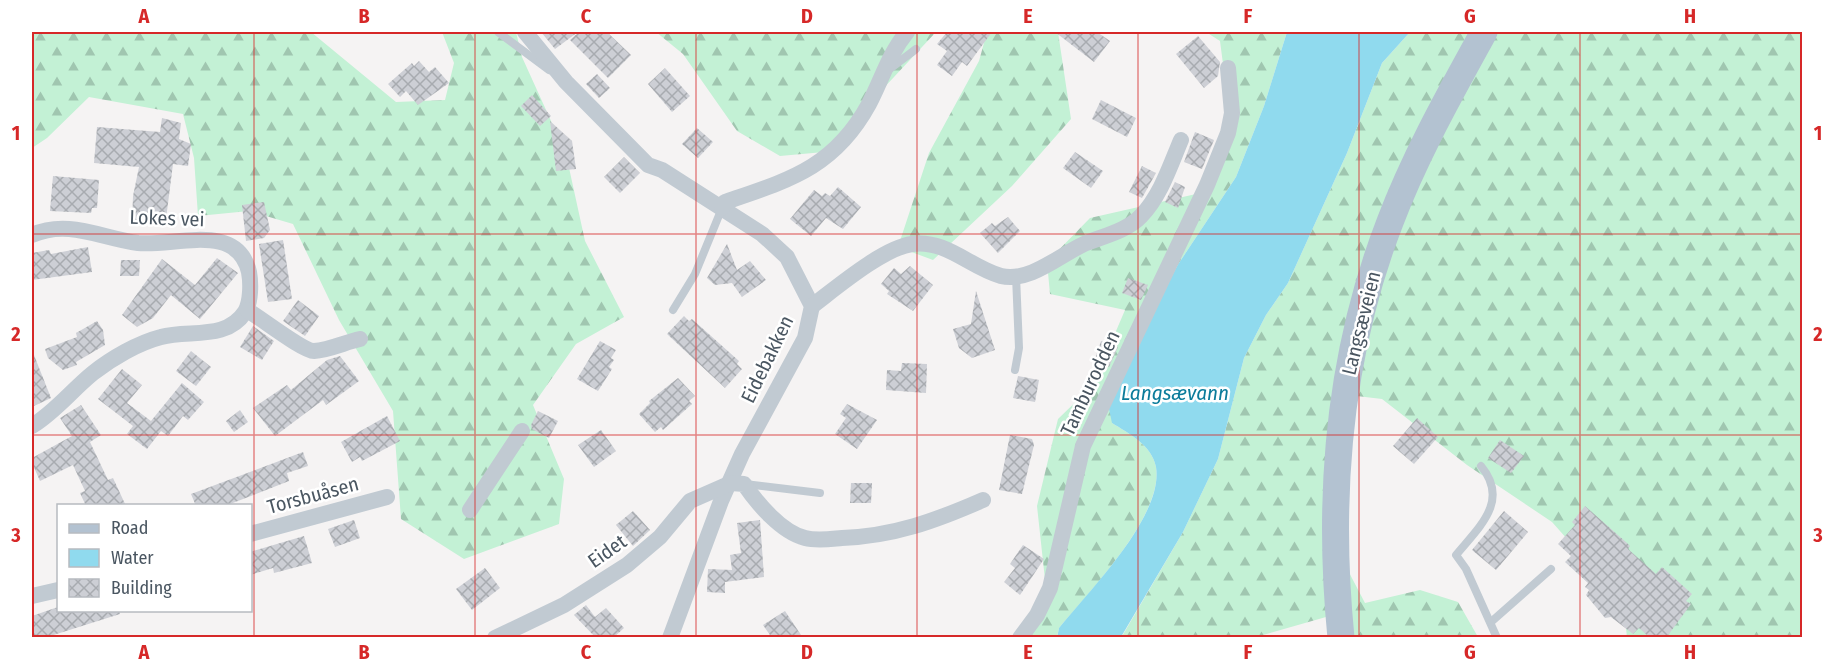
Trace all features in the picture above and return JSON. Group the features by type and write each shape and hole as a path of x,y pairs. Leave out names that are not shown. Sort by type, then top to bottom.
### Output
{"main road":[{"name":"Langsæveien","path":"1341,638 1337,593 1335,502 1337,450 1356,331 1375,264 1407,181 1439,114 1484,32"}],"street":[{"name":"Eidebakken","path":"525,32 566,82 648,165 762,234 788,257 812,306 805,338 741,454 737,484 721,501 670,638"},
{"path":"722,208 725,202 796,177 820,162 858,123 883,77 885,65 908,32"},
{"name":"Tamburodden","path":"1020,638 1037,615 1050,588 1083,446 1220,153 1232,113 1228,68"},
{"path":"812,306 848,279 897,248 913,243 939,247 995,274 1016,276 1046,266 1140,218 1155,198 1181,140"},
{"name":"Lokes vei","path":"32,235 65,228 84,229 139,243 217,241 234,248 246,260 251,282 247,310"},
{"path":"32,426 94,372 130,350 162,337 221,330 238,320 247,310 267,321 303,348 313,351 360,339"},
{"path":"470,510 522,431"},
{"path":"737,484 792,532 805,538 819,540 853,538 911,529 982,500"},
{"name":"Eidet","path":"495,638 564,605 627,565 660,537 690,501 737,484"},
{"name":"Torsbuåsen","path":"252,533 387,497"},
{"path":"32,596 57,590"}],"lane":[{"path":"498,32 566,82"},
{"path":"883,77 904,56 916,49"},
{"path":"673,310 695,274 722,208"},
{"path":"1016,276 1019,348 1016,370"},
{"path":"1482,466 1492,479 1492,505 1484,520 1456,555 1466,569 1497,638"},
{"path":"737,484 820,493"},
{"path":"1491,622 1551,569"}],"green space":[{"path":"32,32 311,32 396,102 445,100 454,63 442,32 516,32 522,57 566,154 585,241 624,317 576,344 533,405 564,479 559,524 464,559 401,519 393,411 339,320 293,224 249,211 198,216 194,158 183,114 89,97 47,138 32,148"},
{"path":"656,32 936,32 824,152 780,156 737,131 683,54"},
{"path":"987,32 1058,32 1071,119 1012,186 933,260 898,247 929,153 979,61"},
{"path":"1206,32 1287,32 1264,106 1236,177 1177,266 1112,423 1139,440 1150,452 1156,467 1155,486 1148,507 1136,530 1105,574 1059,628 1057,637 1020,638 1047,598 1037,506 1058,419 1093,385 1125,310 1050,294 1047,262 1090,218 1196,194 1230,118 1220,41"},
{"path":"1410,32 1802,32 1802,637 1627,637 1623,602 1552,522 1467,465 1382,399 1340,394 1343,561 1365,603 1420,590 1458,602 1478,637 1345,637 1340,613 1256,637 1121,638 1183,532 1218,459 1244,358 1266,315 1288,283 1347,153 1382,63"}],"water":[{"name":"Langsævann","path":"1287,32 1410,32 1382,63 1347,153 1288,283 1266,315 1244,358 1218,459 1183,532 1121,637 1057,638 1059,628 1105,574 1136,530 1148,508 1155,487 1154,459 1138,440 1112,423 1108,404 1177,266 1236,177 1264,106"}],"building":[{"path":"541,32 578,32 555,49"},
{"path":"579,32 607,32 631,55 608,78 570,40"},
{"path":"947,32 992,32 967,66 962,62 952,76 937,65 947,51 937,44"},
{"path":"1055,32 1097,32 1110,41 1094,62"},
{"path":"1198,36 1220,62 1218,76 1204,88 1176,54"},
{"path":"419,61 429,72 435,67 449,83 418,105 406,91 400,97 388,84 412,63 414,66"},
{"path":"665,68 690,96 672,112 648,84"},
{"path":"597,74 610,88 599,98 586,84"},
{"path":"532,95 551,116 540,126 521,106"},
{"path":"1101,100 1136,118 1127,137 1092,119"},
{"path":"162,118 181,123 179,139 191,144 188,166 173,164 165,227 132,223 133,196 139,167 94,163 97,127 160,132"},
{"path":"550,121 572,141 576,169 556,171"},
{"path":"697,128 713,142 698,158 682,144"},
{"path":"1195,132 1214,140 1202,169 1184,162"},
{"path":"1075,152 1103,171 1091,188 1063,168"},
{"path":"624,157 640,173 620,193 604,177"},
{"path":"1142,166 1156,173 1142,198 1129,192"},
{"path":"53,176 99,180 97,208 92,208 91,213 50,211"},
{"path":"1175,182 1185,187 1178,208 1165,202"},
{"path":"838,187 861,207 843,229 826,218 811,236 790,219 814,190 822,196 825,193 830,196"},
{"path":"264,202 270,230 264,238 246,241 242,205"},
{"path":"1008,217 1020,231 998,253 980,233 992,223 995,226"},
{"path":"283,240 292,299 268,302 259,244"},
{"path":"727,244 737,270 750,261 766,280 742,297 732,283 715,285 707,278"},
{"path":"88,247 92,272 32,280 32,253 49,250 51,254"},
{"path":"217,258 238,273 200,319 171,295 153,318 137,327 122,315 162,259 195,285"},
{"path":"121,260 140,260 139,276 120,276"},
{"path":"910,266 933,285 913,311 887,294 889,291 881,284 894,268 901,274"},
{"path":"1128,278 1148,285 1141,300 1122,293"},
{"path":"976,291 995,350 972,358 959,348 953,329 971,324"},
{"path":"298,300 319,316 305,336 283,321"},
{"path":"684,316 689,321 692,319 739,361 737,364 742,369 725,388 667,334"},
{"path":"97,321 103,330 105,345 76,362 77,365 63,370 48,358 45,349 77,337 76,333"},
{"path":"253,326 274,341 262,360 240,347"},
{"path":"600,341 616,350 611,358 614,360 609,367 612,369 598,391 577,379"},
{"path":"1101,341 1118,347 1109,367 1094,362"},
{"path":"32,350 51,398 32,407"},
{"path":"191,351 211,367 196,386 176,371"},
{"path":"340,356 359,381 326,405 323,400 275,436 253,408 287,385 291,390 327,360"},
{"path":"902,363 927,364 926,393 886,390 887,370 901,371"},
{"path":"122,369 142,385 127,403 151,421 182,383 204,402 188,420 183,416 168,436 161,431 147,449 127,434 133,426 98,399"},
{"path":"1018,376 1039,380 1035,402 1013,398"},
{"path":"678,378 695,396 689,401 692,404 663,430 661,427 655,432 639,414 650,403 649,401"},
{"path":"847,404 877,420 857,449 835,434 846,418 840,414"},
{"path":"81,405 101,435 90,442 108,480 113,478 125,504 85,504 80,493 85,491 73,465 40,481 32,458 72,436 60,418"},
{"path":"240,410 248,422 234,432 226,421"},
{"path":"538,411 558,421 549,438 532,429 531,425"},
{"path":"387,416 400,441 362,461 360,457 352,462 341,442"},
{"path":"1417,418 1438,437 1414,464 1393,446"},
{"path":"601,430 616,451 594,467 578,445"},
{"path":"1010,435 1032,439 1034,445 1022,494 999,490"},
{"path":"1500,440 1524,456 1511,473 1488,458"},
{"path":"303,452 308,466 287,473 289,481 230,504 195,504 191,494"},
{"path":"851,483 872,483 871,503 850,503"},
{"path":"1585,506 1627,543 1630,546 1628,549 1656,574 1662,567 1692,594 1686,601 1691,604 1666,638 1650,638 1639,628 1633,634 1611,617 1605,618 1586,595 1589,590 1585,587 1588,583 1565,562 1571,556 1558,544 1575,525 1572,522"},
{"path":"633,511 650,530 633,546 616,525"},
{"path":"1504,511 1528,532 1496,570 1472,550"},
{"path":"354,520 360,538 335,547 328,529"},
{"path":"760,520 764,577 725,582 725,593 707,592 708,569 732,570 730,555 741,553 737,523"},
{"path":"304,536 312,563 274,573 273,568 252,574 252,551"},
{"path":"1023,545 1044,559 1020,595 1004,582 1015,568 1010,564"},
{"path":"485,568 500,588 472,610 456,589"},
{"path":"586,605 595,617 606,608 624,628 613,638 596,638 574,615"},
{"path":"57,607 57,612 120,612 120,614 44,638 32,638 32,616"},
{"path":"785,611 803,638 772,638 763,625"}]}
